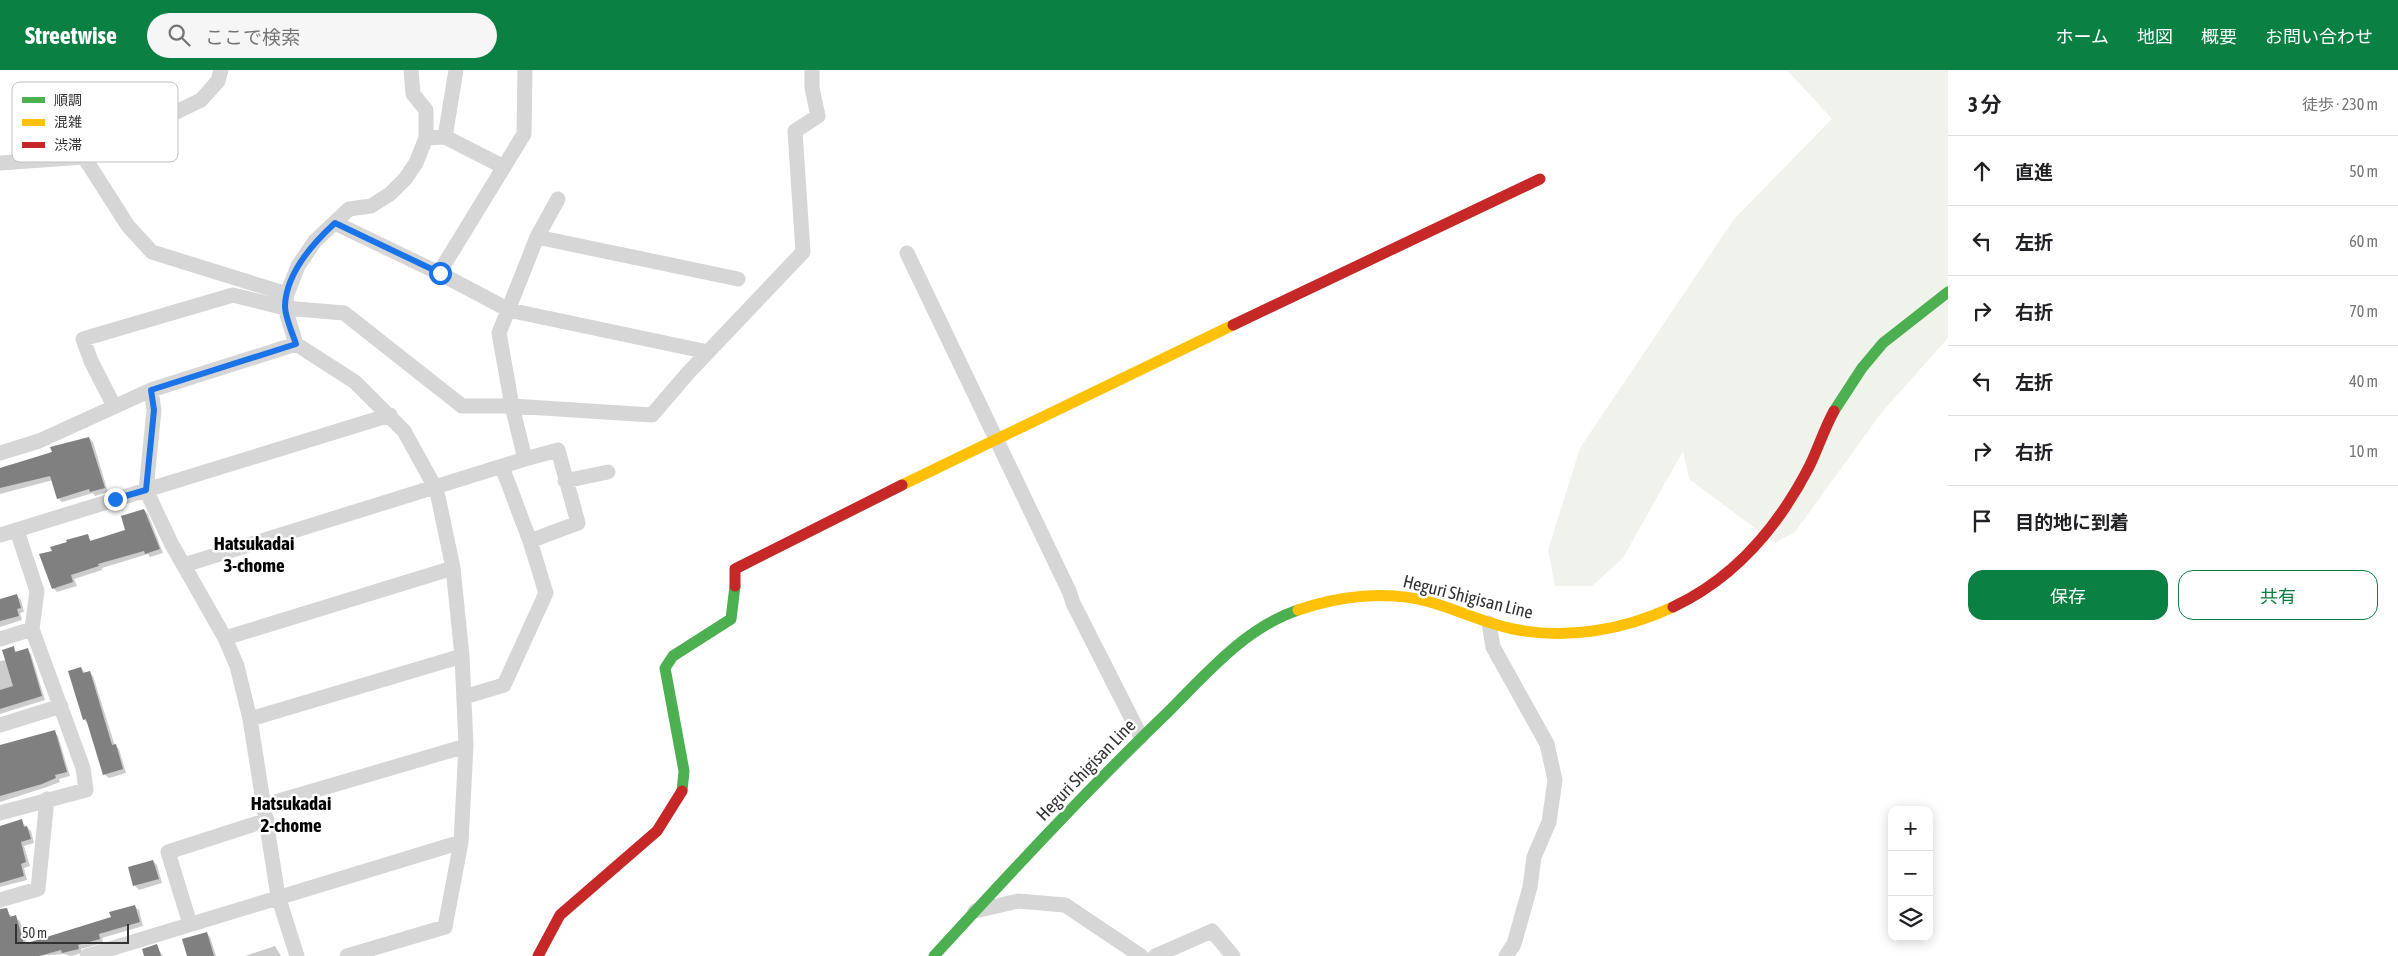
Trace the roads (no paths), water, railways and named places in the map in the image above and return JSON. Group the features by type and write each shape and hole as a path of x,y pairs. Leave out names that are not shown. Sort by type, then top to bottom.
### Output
{"street":[{"path":"178,111 201,100 218,81 221,70"},
{"path":"348,956 445,927 461,842 466,746 462,656 453,568 436,489 404,431 390,415 355,382 296,344 286,301 298,266 315,241 349,209 371,206 390,194 405,180 416,163 426,138 426,110 413,94 411,70"},
{"path":"445,138 456,70"},
{"path":"440,273 524,134 525,70"},
{"path":"114,406 90,361 83,339 233,295 286,301 344,313 462,406 512,406 652,415 708,352 803,252 795,131 818,116 812,88 812,70"},
{"path":"426,138 445,138 504,167"},
{"path":"0,164 24,162"},
{"path":"87,162 128,226 152,252 286,301"},
{"path":"538,956 560,915 657,830 683,789 684,771 666,668 673,656 732,619 735,569 996,438 1540,179"},
{"path":"525,459 512,406 500,333 537,237 558,199"},
{"path":"335,223 440,273 509,310 708,352"},
{"path":"537,237 738,279"},
{"path":"907,253 1070,591 1073,603 1141,737"},
{"name":"Heguri Shigisan Line","path":"934,956 1141,737 1228,653 1263,625 1301,609 1344,599 1389,595 1441,605 1489,623 1527,633 1571,634 1614,629 1682,604 1717,583 1746,560 1764,540 1808,467 1836,406 1887,338 1948,292"},
{"path":"0,453 39,441 151,390 296,344"},
{"path":"151,390 154,410 146,490 237,666 250,718 278,896 297,956"},
{"path":"0,535 390,415"},
{"path":"184,565 558,450 565,482 578,523 530,541"},
{"path":"464,697 504,685 546,593 530,541 502,467"},
{"path":"565,482 608,472"},
{"path":"0,813 86,790 82,768 32,629 37,591 17,531"},
{"path":"224,638 453,568"},
{"path":"1489,623 1493,647 1547,744 1555,780 1549,822 1534,857 1530,887 1514,944 1506,956"},
{"path":"0,639 32,629"},
{"path":"250,718 462,656"},
{"path":"0,725 61,706"},
{"path":"265,805 466,746"},
{"path":"0,900 38,889 47,799"},
{"path":"190,924 168,852 267,820"},
{"path":"86,956 278,896 461,842"},
{"path":"975,911 1018,901 1065,905 1141,956"},
{"path":"1155,956 1212,931 1233,956"}],"district":[{"name":"Hatsukadai 3-chome","path":"254,554"},
{"name":"Hatsukadai 2-chome","path":"291,814"}]}
